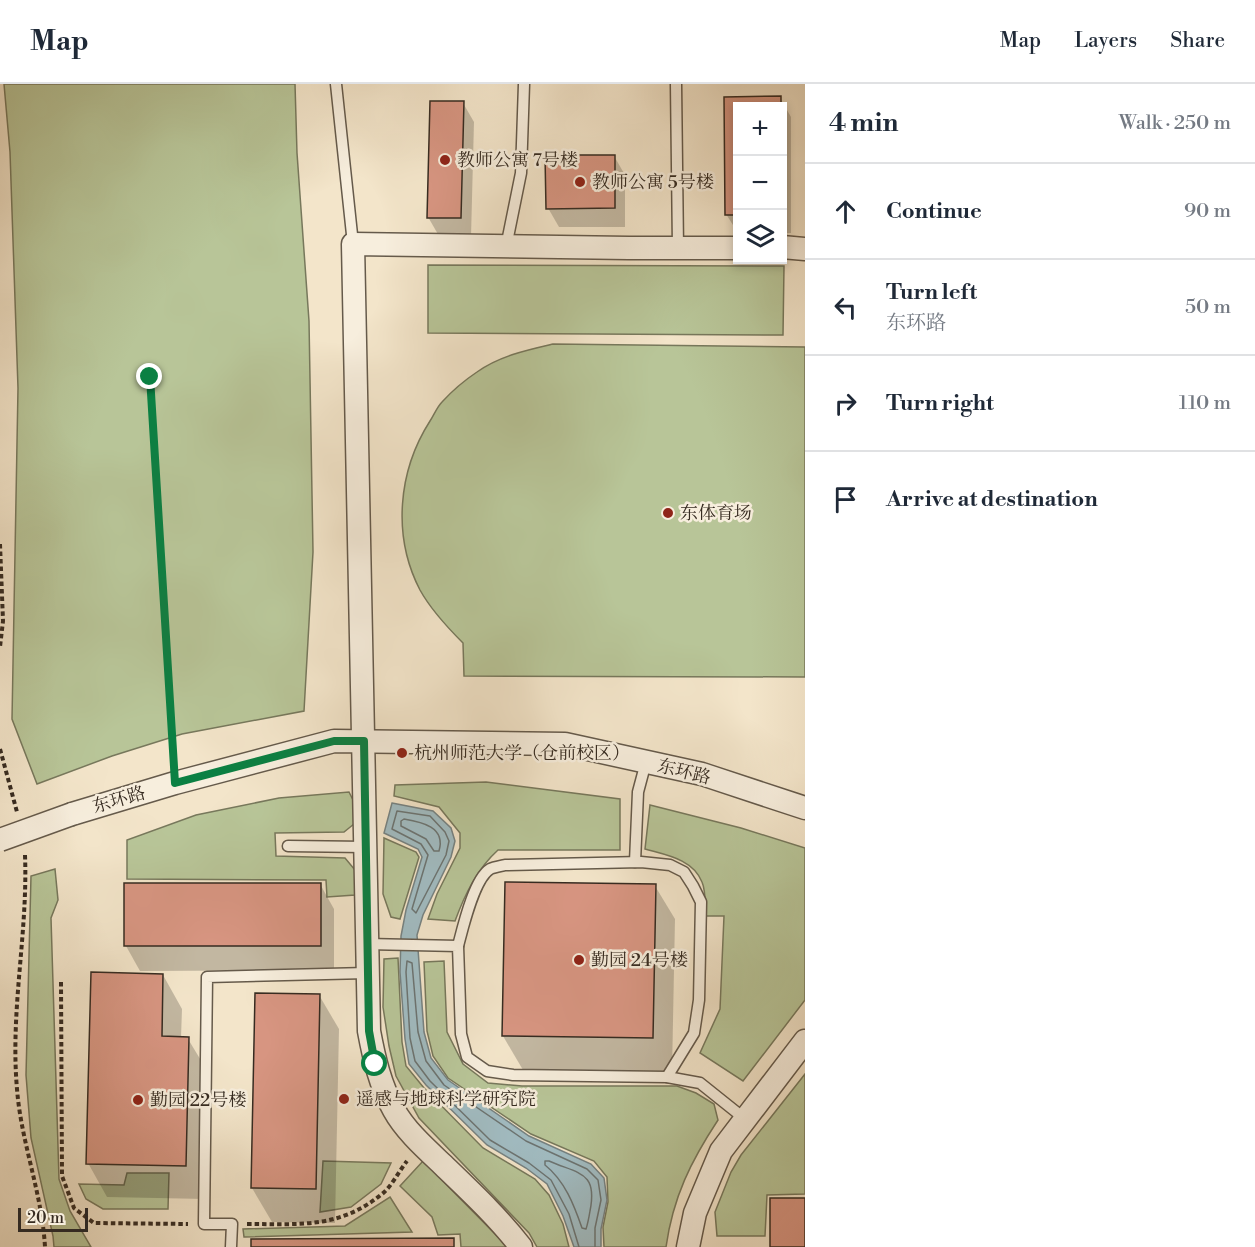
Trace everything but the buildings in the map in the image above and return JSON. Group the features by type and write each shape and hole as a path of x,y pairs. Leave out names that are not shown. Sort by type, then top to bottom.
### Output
{"street":[{"path":"522,1247 510,1232 420,1143 394,1111 375,1064 369,1031 353,244 733,248"},
{"path":"787,247 805,249"},
{"name":"东环路","path":"0,840 72,814 175,783 334,741 565,744 702,774 805,808"},
{"path":"688,1247 695,1213 721,1151 802,1050"}],"lane":[{"path":"336,84 353,244"},
{"path":"506,246 521,173 524,84"},
{"path":"676,84 678,248"},
{"path":"635,862 638,792 646,762"},
{"path":"288,846 365,847"},
{"path":"667,1077 694,1034 699,1000 700,902 684,872 670,865 635,862 505,865 490,869 481,880 468,908 458,945 461,1034 467,1057 487,1071 513,1075 667,1077 700,1083 745,1119"},
{"path":"367,944 458,945"},
{"path":"231,1247 232,1224 204,1224 207,977 367,973"}],"path":[{"path":"150,377 175,783"},
{"path":"0,544 3,621 0,647"},
{"path":"0,749 17,813"},
{"path":"24,853 26,883 16,1012 17,1089 40,1203 45,1247"},
{"path":"61,982 62,1176 74,1208 94,1223 204,1224"},
{"path":"232,1224 308,1224 349,1216 384,1193 420,1143"}],"green space":[{"path":"4,84 295,84 297,153 309,321 313,552 304,711 182,734 112,756 37,784 12,719 18,388 10,152"},
{"path":"428,265 784,266 783,335 428,333"},
{"path":"553,344 805,347 805,677 464,676 463,643 424,597 411,569 402,526 405,482 419,440 439,406 450,394 486,366 523,351"},
{"path":"486,782 620,799 620,850 498,850 472,882 455,921 428,919 437,894 460,848 460,833 439,807 394,796 395,785"},
{"path":"349,792 355,804 354,824 344,832 275,833 276,856 345,858 355,870 355,895 327,897 326,880 127,879 127,840 196,815 279,798"},
{"path":"650,805 741,828 805,848 805,1000 743,1081 700,1053 720,1009 724,916 706,916 703,886 698,874 692,868 678,859 645,849"},
{"path":"384,838 416,852 419,857 400,919 391,917 383,894"},
{"path":"55,869 58,900 51,918 59,1179 70,1211 91,1247 54,1247 31,1138 26,1075 31,876"},
{"path":"398,958 402,1042 406,1066 424,1088 483,1148 535,1179 549,1195 563,1224 569,1247 537,1247 529,1233 419,1118 396,1076 383,1007 384,959"},
{"path":"444,961 447,1032 463,1064 488,1083 522,1086 677,1086 696,1093 714,1104 718,1120 684,1180 673,1212 666,1247 604,1247 603,1227 608,1202 607,1177 594,1161 531,1134 448,1078 433,1056 427,1031 424,962"},
{"path":"805,1074 805,1194 767,1195 765,1236 717,1236 715,1212 731,1172 741,1155"},
{"path":"323,1161 391,1163 381,1184 351,1207 320,1212"},
{"path":"423,1161 508,1247 461,1247 460,1234 438,1235 432,1217 400,1186"},
{"path":"127,1173 169,1173 168,1209 103,1209 86,1199 79,1184 124,1185"},
{"path":"390,1197 412,1232 244,1237 243,1229 345,1226"}],"water":[{"path":"392,803 433,811 451,828 455,841 451,857 423,915 417,935 424,1032 431,1058 448,1080 529,1136 591,1164 604,1178 607,1200 601,1229 601,1247 574,1247 563,1216 547,1184 526,1168 487,1145 426,1085 409,1064 400,972 401,936 406,910 422,857 418,849 384,833"}],"place":[{"name":"教师公寓 7号楼","path":"445,160"},
{"name":"教师公寓 5号楼","path":"580,182"},
{"name":"东体育场","path":"668,513"},
{"name":"杭州师范大学（仓前校区）","path":"402,753"},
{"name":"勤园 24号楼","path":"579,960"},
{"name":"遥感与地球科学研究院","path":"344,1099"},
{"name":"勤园 22号楼","path":"138,1100"}],"route":[{"path":"150,377 175,783 334,741 364,741 367,994 369,1031 375,1064"}]}
